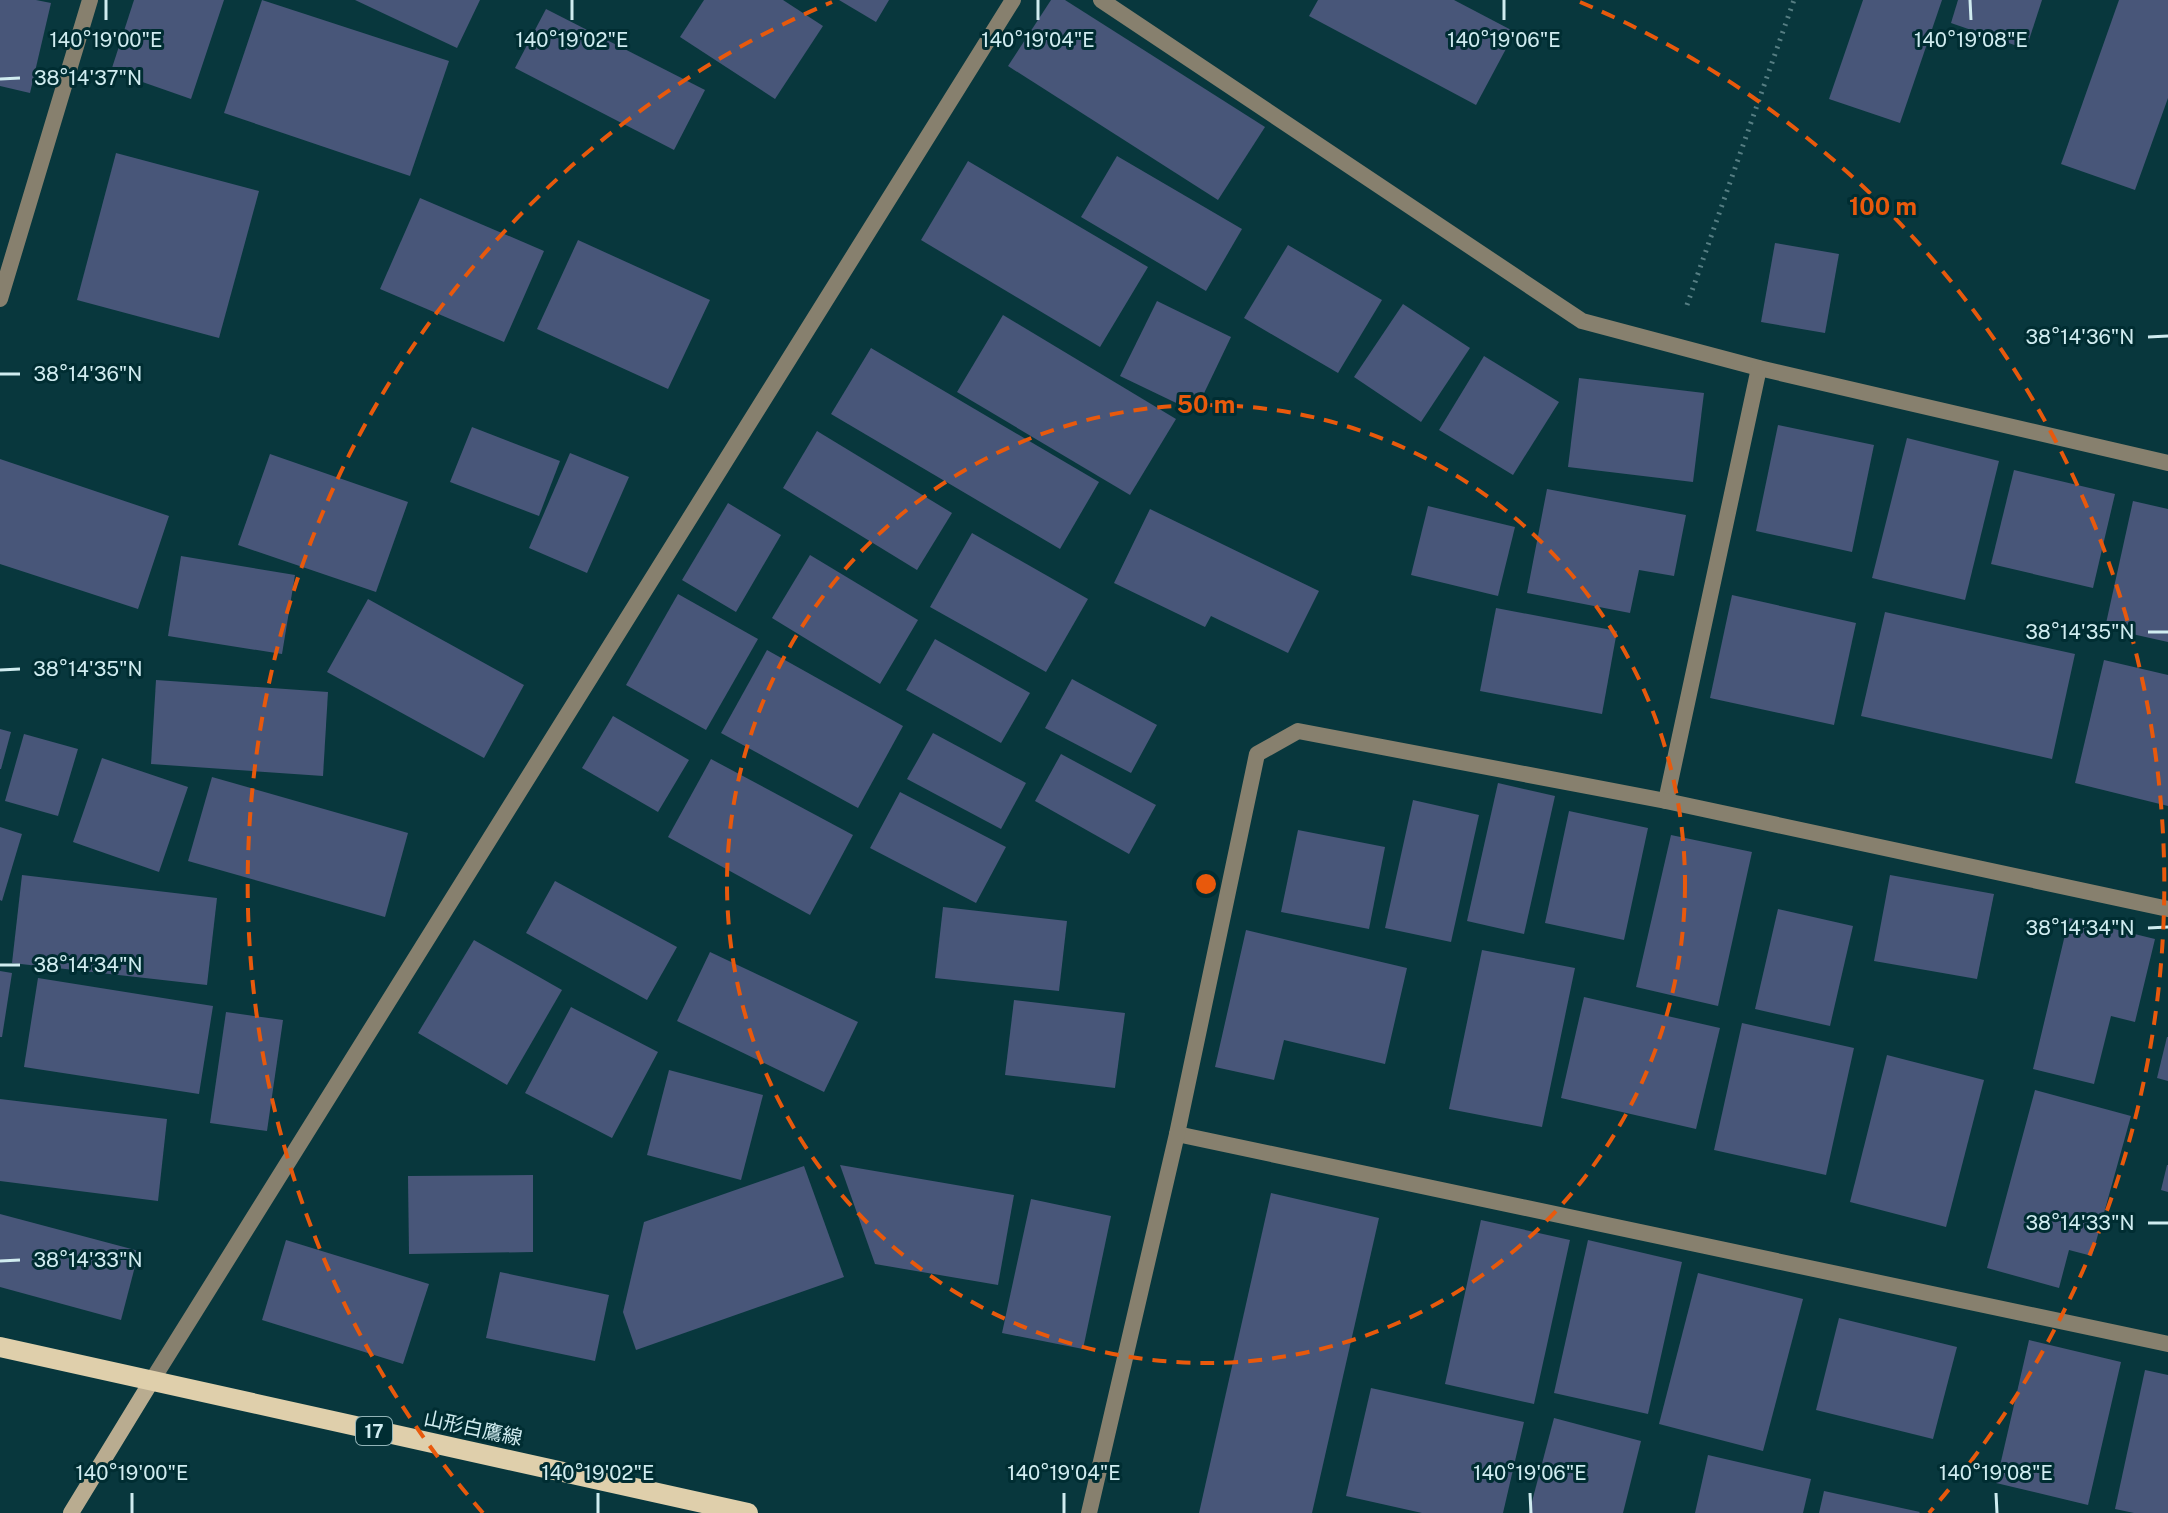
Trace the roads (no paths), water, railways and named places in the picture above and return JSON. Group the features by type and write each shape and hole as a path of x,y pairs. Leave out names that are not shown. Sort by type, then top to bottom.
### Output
{"main road":[{"name":"山形白鷹線","path":"0,1347 703,1508 748,1513"}],"street":[{"path":"0,299 90,0"},
{"path":"71,1513 1013,0"},
{"path":"1101,0 1582,321 1759,368 2168,463"},
{"path":"1666,801 1759,368"},
{"path":"1089,1513 1177,1134 1257,754 1298,731 1666,801 2168,909"},
{"path":"1177,1134 2168,1344"}]}
